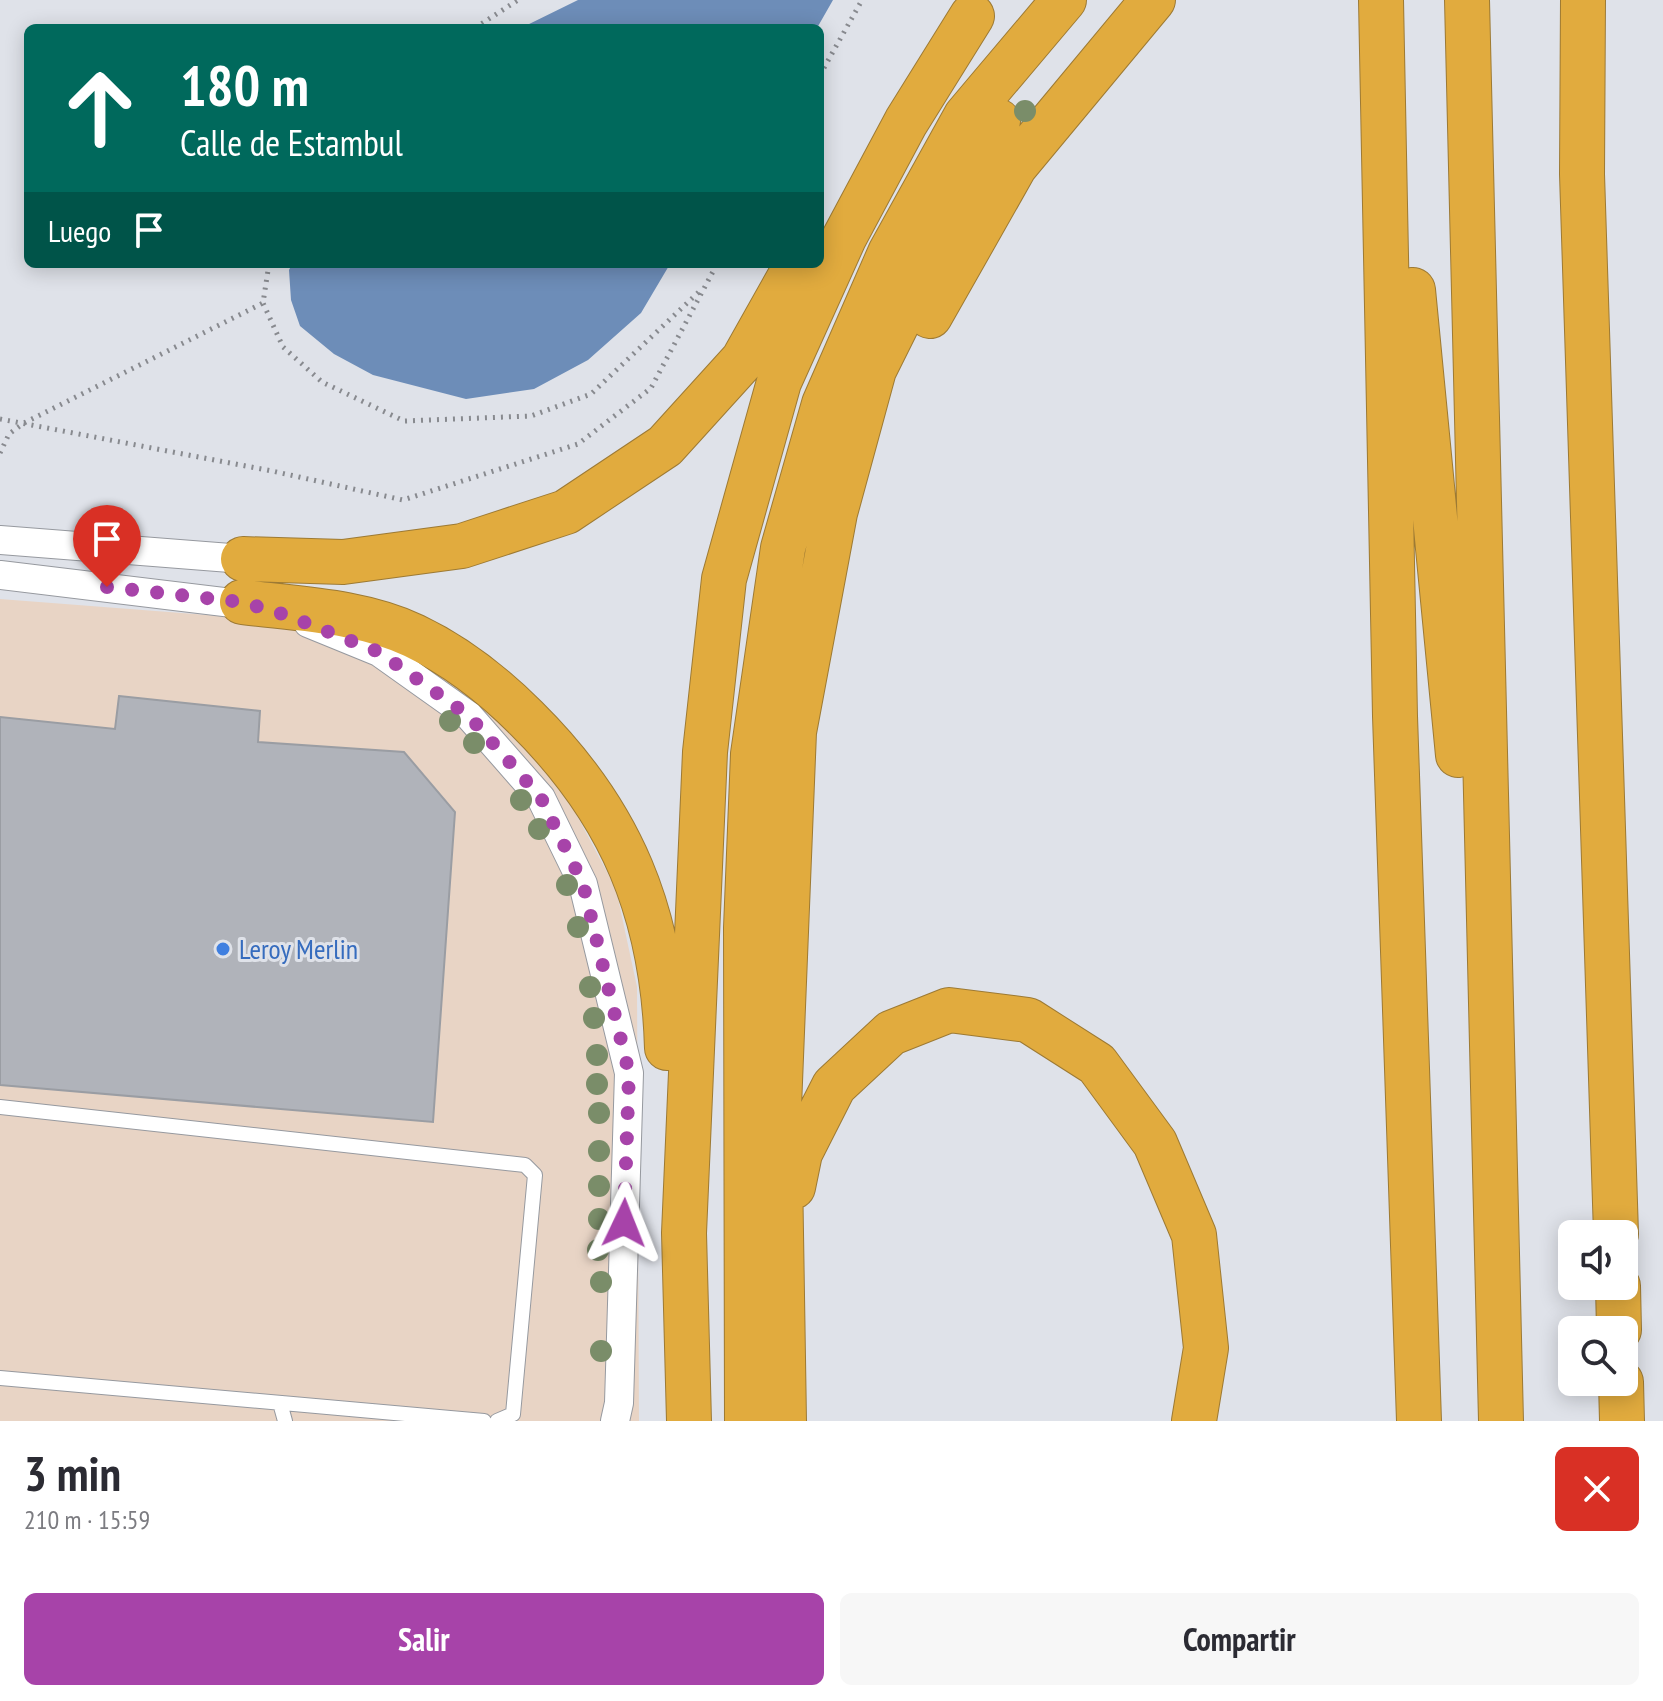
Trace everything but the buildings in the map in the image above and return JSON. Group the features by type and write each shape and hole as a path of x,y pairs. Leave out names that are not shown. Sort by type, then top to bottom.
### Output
{"highway":[{"path":"747,1421 746,912 753,754 783,548 824,404 890,253 966,116 1064,0"},
{"path":"784,1421 779,1107 794,732 835,513 874,370 985,141 1073,0"},
{"path":"835,513 892,382 1015,166 1153,0"},
{"path":"1467,0 1501,1421"},
{"path":"1583,0 1583,206 1616,1220"},
{"path":"1381,1 1395,716 1419,1421"},
{"path":"824,216 890,99 979,8"},
{"path":"689,1421 684,1233 705,752 724,579 779,382 865,200 906,122 979,8"},
{"path":"1382,66 1404,195 1461,789 1490,983"},
{"path":"243,559 343,562 462,546 566,512 665,446 743,360 795,268"},
{"path":"242,602 369,621 413,635 466,667 503,695 585,781 609,820 631,866 650,926 665,998 670,1154 684,1233"},
{"path":"782,1240 800,1153 834,1086 891,1033 949,1010 1028,1020 1097,1064 1155,1143 1194,1235 1206,1348 1194,1421"},
{"path":"1621,1396 1622,1421"}],"street":[{"path":"0,540 243,559"},
{"path":"0,575 242,602 286,615 379,652 469,716 541,798 583,884 629,1073 619,1403 615,1421"}],"lane":[{"path":"0,1107 525,1165 535,1175 513,1414 497,1421"},
{"path":"0,1378 484,1421"},
{"path":"280,1403 285,1421"}],"path":[{"path":"481,24 518,0"},
{"path":"824,68 862,0"},
{"path":"268,268 263,303 283,347 322,382 404,421 531,416 591,394 705,286"},
{"path":"0,419 403,500 578,444 651,388 715,268"},
{"path":"0,453 9,434 24,423 263,303"}],"shaded area":[{"path":"0,599 271,620 390,646 461,687 557,778 616,889 637,987 639,1421 0,1421"}],"water":[{"path":"578,0 833,0 819,24 529,24"},
{"path":"668,268 641,313 588,360 534,389 466,399 373,375 334,354 300,326 291,300 289,270"}],"place":[{"name":"Leroy Merlin","path":"223,949"}],"route":[{"path":"107,587 242,602 286,615 379,652 420,678 469,716 541,798 583,884 629,1073 624,1223"}]}
